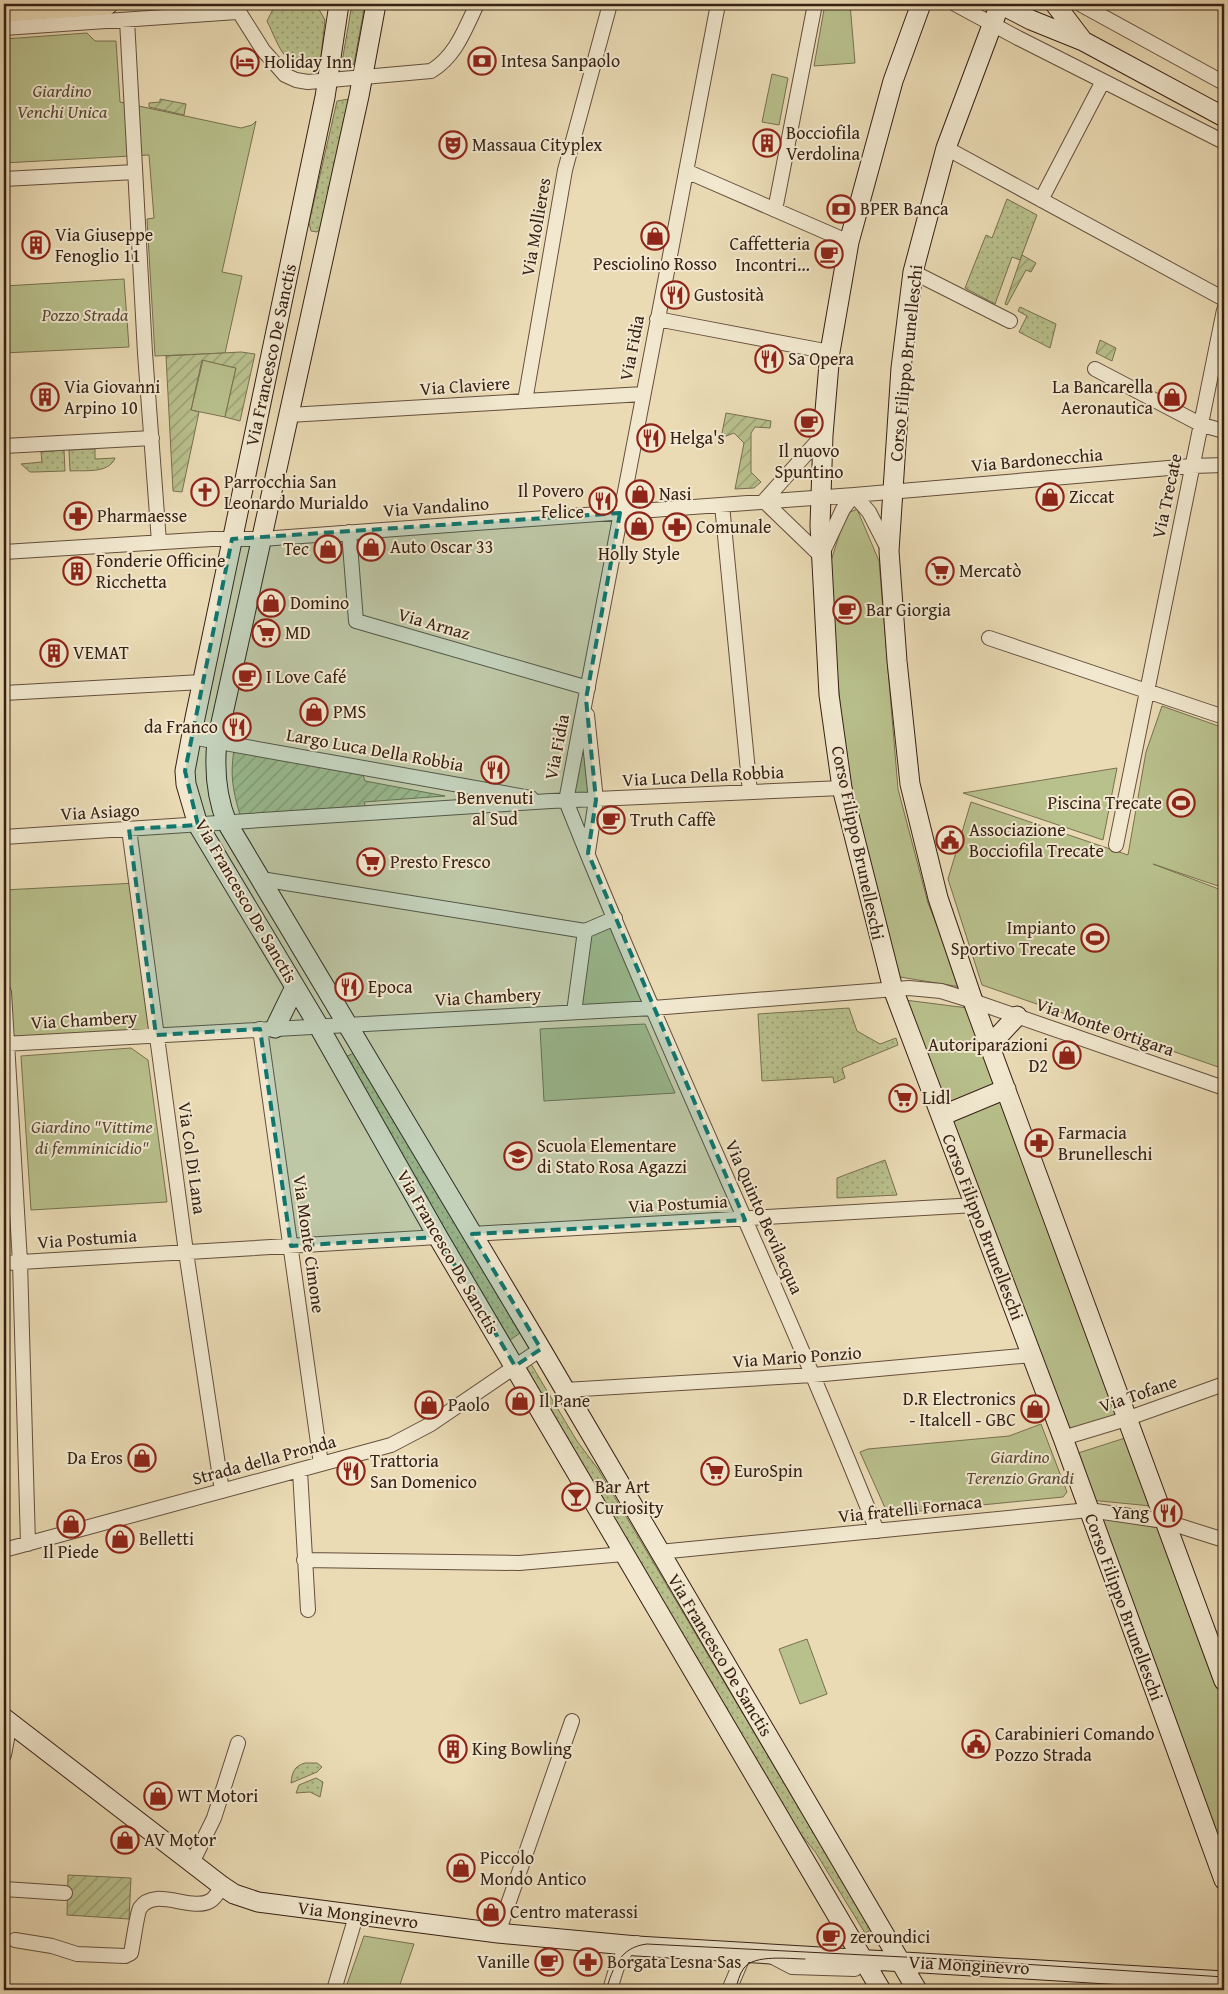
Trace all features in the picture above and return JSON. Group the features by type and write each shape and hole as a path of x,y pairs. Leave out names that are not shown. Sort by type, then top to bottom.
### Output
{"main road":[{"path":"4,11 106,4"}],"street":[{"name":"Via Francesco De Sanctis","path":"339,4 328,80 298,232 191,737 185,771 186,784 198,825 318,1025 438,1237 881,1990"},
{"name":"Via Francesco De Sanctis","path":"376,4 363,78 217,741 216,779 221,808 227,823 541,1349 917,1990"},
{"path":"8,26 127,20 236,8 263,50 285,75 308,82 431,71 444,63 452,53 477,4"},
{"name":"Via Mollieres","path":"525,401 564,170 610,4"},
{"name":"Via Fidia","path":"566,801 718,4"},
{"path":"775,210 815,4"},
{"name":"Corso Filippo Brunelleschi","path":"922,4 893,81 849,242 830,352 820,498 821,556 829,695 842,788 893,988 1063,1438 1224,1880"},
{"path":"955,4 1224,142"},
{"path":"1000,4 1031,20 1083,41 1224,117"},
{"name":"Corso Filippo Brunelleschi","path":"1000,4 946,148 913,272 901,368 889,551 895,643 910,784 938,898 973,1001 1224,1681"},
{"path":"1055,4 1083,41"},
{"path":"1085,5 1224,83"},
{"path":"127,20 159,542"},
{"path":"1041,200 1103,81"},
{"path":"946,148 1224,299"},
{"path":"686,171 849,242"},
{"path":"4,179 135,172"},
{"path":"298,232 328,239"},
{"path":"913,272 1010,320"},
{"name":"Via Trecate","path":"1116,845 1224,310"},
{"path":"657,319 830,352"},
{"path":"1095,369 1202,425 1224,430"},
{"name":"Via Claviere","path":"289,415 643,394"},
{"path":"821,556 764,501 823,435"},
{"path":"4,446 152,438"},
{"name":"Via Bardonecchia","path":"854,495 1192,466 1223,466"},
{"name":"Corso Filippo Brunelleschi","path":"821,556 843,509 854,495 869,512 889,551"},
{"name":"Via Vandalino","path":"4,552 159,542 262,539 854,495"},
{"path":"722,505 750,792"},
{"name":"Via Arnaz","path":"350,532 356,621 587,694"},
{"path":"990,638 1224,717"},
{"path":"4,693 202,682"},
{"name":"Via Fidia","path":"587,694 596,800"},
{"name":"Largo Luca Della Robbia","path":"191,737 551,801"},
{"name":"Via Luca Della Robbia","path":"566,801 842,788"},
{"path":"588,853 596,800"},
{"name":"Largo Luca Della Robbia","path":"198,825 566,801"},
{"name":"Via Quinto Bevilacqua","path":"566,801 653,1008 813,1375 877,1531"},
{"name":"Via Asiago","path":"4,836 198,825"},
{"name":"Via Col Di Lana","path":"129,829 186,1252 222,1491"},
{"path":"261,879 585,931 615,918"},
{"path":"574,1012 585,931"},
{"path":"267,1028 295,986"},
{"name":"Via Chambery","path":"6,1044 348,1023 653,1008 893,988 941,992 973,1001"},
{"path":"4,992 20,1262 4,1263"},
{"name":"Via Monte Ortigara","path":"973,1001 1224,1088"},
{"path":"990,1045 1017,1016"},
{"name":"Via Monte Cimone","path":"267,1028 291,1246 320,1464"},
{"path":"941,1116 1006,1090"},
{"name":"Via Postumia","path":"472,1234 745,1220 976,1204"},
{"name":"Via Postumia","path":"28,1544 20,1262 438,1237"},
{"path":"515,1366 541,1349"},
{"name":"Via Mario Ponzio","path":"565,1390 813,1375 1032,1355"},
{"name":"Strada della Pronda","path":"4,1550 391,1445 431,1424 515,1366"},
{"name":"Via Tofane","path":"1063,1438 1126,1419 1224,1384"},
{"path":"300,1470 308,1610"},
{"name":"Via fratelli Fornaca","path":"659,1552 1089,1510 1164,1520 1224,1540"},
{"path":"304,1560 520,1563 624,1554"},
{"path":"4,1755 7,1721"},
{"name":"Via Monginevro","path":"7,1721 222,1886 234,1894 258,1902 498,1933 630,1946 1224,1981"},
{"path":"498,1933 572,1721"},
{"path":"192,1864 214,1818 238,1743"},
{"path":"15,1940 52,1946 77,1954 125,1956 131,1953 139,1910 145,1902 157,1900 203,1903 214,1898 222,1886"},
{"path":"4,1889 66,1893"},
{"path":"334,1990 356,1916"},
{"name":"Via Monginevro","path":"630,1946 648,1940 722,1942 766,1953"},
{"path":"610,1990 619,1962 630,1946"},
{"path":"729,1990 745,1952"}],"highlighted area":[{"path":"620,513 586,699 596,800 588,853 745,1220 472,1234 541,1349 515,1366 438,1237 291,1246 260,1029 156,1035 129,829 198,825 185,771 232,539"}],"green space":[{"path":"316,4 325,20 320,65 299,66 285,56 267,21 273,9 280,5"},
{"path":"352,4 365,4 354,64 344,65 342,62"},
{"path":"825,4 850,4 855,63 814,66"},
{"name":"Giardino Venchi Unica","path":"87,33 95,41 116,41 120,102 241,128 252,125 256,121 222,272 242,276 225,353 155,356 147,219 154,218 149,155 4,163 4,39"},
{"path":"772,74 788,78 779,125 762,122"},
{"path":"160,99 186,104 184,115 149,107 149,103 160,102"},
{"path":"349,99 320,229 317,232 311,231 309,223 337,101"},
{"path":"1007,199 1037,215 1020,260 1012,257 995,304 965,288 986,235 992,238"},
{"path":"1022,255 1036,263 1031,272 1026,270 1007,305 1005,304"},
{"name":"Pozzo Strada","path":"124,279 129,347 4,353 4,286"},
{"path":"1020,307 1056,324 1050,348 1019,332 1027,316 1018,311"},
{"path":"1100,340 1116,348 1112,361 1096,353"},
{"path":"241,352 255,354 240,421 225,417 236,368 202,360 191,410 199,412 182,492 173,491 166,356"},
{"path":"203,360 236,368 225,417 191,410"},
{"path":"726,413 771,421 770,428 755,427 751,433 751,472 761,482 754,488 735,489 744,443 734,433 721,438"},
{"path":"95,449 95,459 115,458 112,463 102,469 70,471 69,450"},
{"path":"64,450 65,471 30,472 21,464 42,462 41,452"},
{"path":"857,509 879,561 898,789 928,903 961,987 900,977 848,792 828,570 846,514"},
{"name":"Impianto Sportivo Trecate","path":"1162,706 1224,728 1224,888 1153,864 1224,891 1224,1069 982,985 948,879 971,802 1128,855 1146,752"},
{"path":"578,737 590,737 596,800 566,801"},
{"path":"235,744 360,766 365,781 445,796 364,802 368,814 242,822 232,775"},
{"path":"1117,768 1103,840 963,793"},
{"path":"136,883 156,1035 7,1044 4,992 4,890"},
{"path":"615,918 653,1008 574,1012 585,931"},
{"path":"905,1000 968,1008 1116,1415 1071,1433"},
{"path":"849,1008 857,1031 880,1044 896,1038 898,1045 842,1068 845,1078 834,1083 833,1077 762,1081 758,1014"},
{"path":"645,1024 675,1093 544,1101 540,1029"},
{"name":"Giardino \"Vittime di femminicidio\"","path":"131,1048 148,1060 167,1202 31,1210 21,1056"},
{"path":"354,1053 520,1333 510,1340 343,1058"},
{"path":"885,1160 897,1195 837,1198 837,1178"},
{"path":"531,1364 577,1441 598,1469 871,1930 865,1933 816,1853 797,1829 525,1368"},
{"name":"Giardino Terenzio Grandi","path":"1041,1424 1067,1492 1063,1497 890,1514 886,1510 860,1452 868,1449 1009,1436"},
{"path":"1125,1438 1151,1506 1090,1500 1072,1455"},
{"path":"1098,1517 1159,1528 1224,1703 1224,1864"},
{"path":"807,1639 827,1694 800,1704 779,1649"},
{"path":"305,1763 317,1763 322,1767 317,1772 291,1783 294,1770"},
{"path":"316,1778 323,1782 320,1797 310,1792 296,1793 299,1785"},
{"path":"68,1875 131,1878 129,1919 67,1915"},
{"path":"364,1936 414,1944 398,1990 345,1990"}],"tram line":[{"path":"606,1990 615,1967 624,1954 630,1949 647,1944 944,1959 1224,1977"},
{"path":"735,1990 741,1973 749,1964 773,1958 805,1959"}],"place":[{"name":"Intesa Sanpaolo","path":"482,61"},
{"name":"Holiday Inn","path":"245,62"},
{"name":"Bocciofila Verdolina","path":"767,143"},
{"name":"Massaua Cityplex","path":"453,145"},
{"name":"BPER Banca","path":"841,209"},
{"name":"Pesciolino Rosso","path":"655,236"},
{"name":"Via Giuseppe Fenoglio 11","path":"36,245"},
{"name":"Caffetteria Incontri...","path":"829,254"},
{"name":"Gustosità","path":"675,295"},
{"name":"Sa Opera","path":"769,359"},
{"name":"Via Giovanni Arpino 10","path":"45,397"},
{"name":"La Bancarella Aeronautica","path":"1172,397"},
{"name":"Il nuovo Spuntino","path":"809,423"},
{"name":"Helga's","path":"651,438"},
{"name":"Parrocchia San Leonardo Murialdo","path":"205,492"},
{"name":"Nasi","path":"640,494"},
{"name":"Ziccat","path":"1050,497"},
{"name":"Il Povero Felice","path":"603,501"},
{"name":"Pharmaesse","path":"78,516"},
{"name":"Holly Style","path":"639,526"},
{"name":"Comunale","path":"677,527"},
{"name":"Auto Oscar 33","path":"371,547"},
{"name":"Tec","path":"328,549"},
{"name":"Fonderie Officine Ricchetta","path":"77,571"},
{"name":"Mercatò","path":"940,571"},
{"name":"Domino","path":"271,603"},
{"name":"Bar Giorgia","path":"847,610"},
{"name":"MD","path":"266,633"},
{"name":"VEMAT","path":"54,653"},
{"name":"I Love Café","path":"247,677"},
{"name":"PMS","path":"314,712"},
{"name":"da Franco","path":"237,727"},
{"name":"Benvenuti al Sud","path":"495,770"},
{"name":"Piscina Trecate","path":"1181,803"},
{"name":"Truth Caffè","path":"611,820"},
{"name":"Associazione Bocciofila Trecate","path":"950,840"},
{"name":"Presto Fresco","path":"371,862"},
{"name":"Impianto Sportivo Trecate","path":"1095,938"},
{"name":"Epoca","path":"349,987"},
{"name":"Autoriparazioni D2","path":"1067,1055"},
{"name":"Lidl","path":"903,1098"},
{"name":"Farmacia Brunelleschi","path":"1039,1143"},
{"name":"Scuola Elementare di Stato Rosa Agazzi","path":"518,1156"},
{"name":"Il Pane","path":"520,1401"},
{"name":"Paolo","path":"429,1405"},
{"name":"D.R Electronics - Italcell - GBC","path":"1035,1409"},
{"name":"Da Eros","path":"142,1458"},
{"name":"Trattoria San Domenico","path":"351,1471"},
{"name":"EuroSpin","path":"715,1471"},
{"name":"Bar Art Curiosity","path":"576,1497"},
{"name":"Yang","path":"1168,1513"},
{"name":"Il Piede","path":"71,1524"},
{"name":"Belletti","path":"120,1539"},
{"name":"Carabinieri Comando Pozzo Strada","path":"976,1744"},
{"name":"King Bowling","path":"453,1749"},
{"name":"WT Motori","path":"158,1796"},
{"name":"AV Motor","path":"125,1840"},
{"name":"Piccolo Mondo Antico","path":"461,1868"},
{"name":"Centro materassi","path":"491,1912"},
{"name":"zeroundici","path":"831,1937"},
{"name":"Vanille","path":"549,1962"},
{"name":"Borgata Lesna Sas","path":"588,1962"}]}
